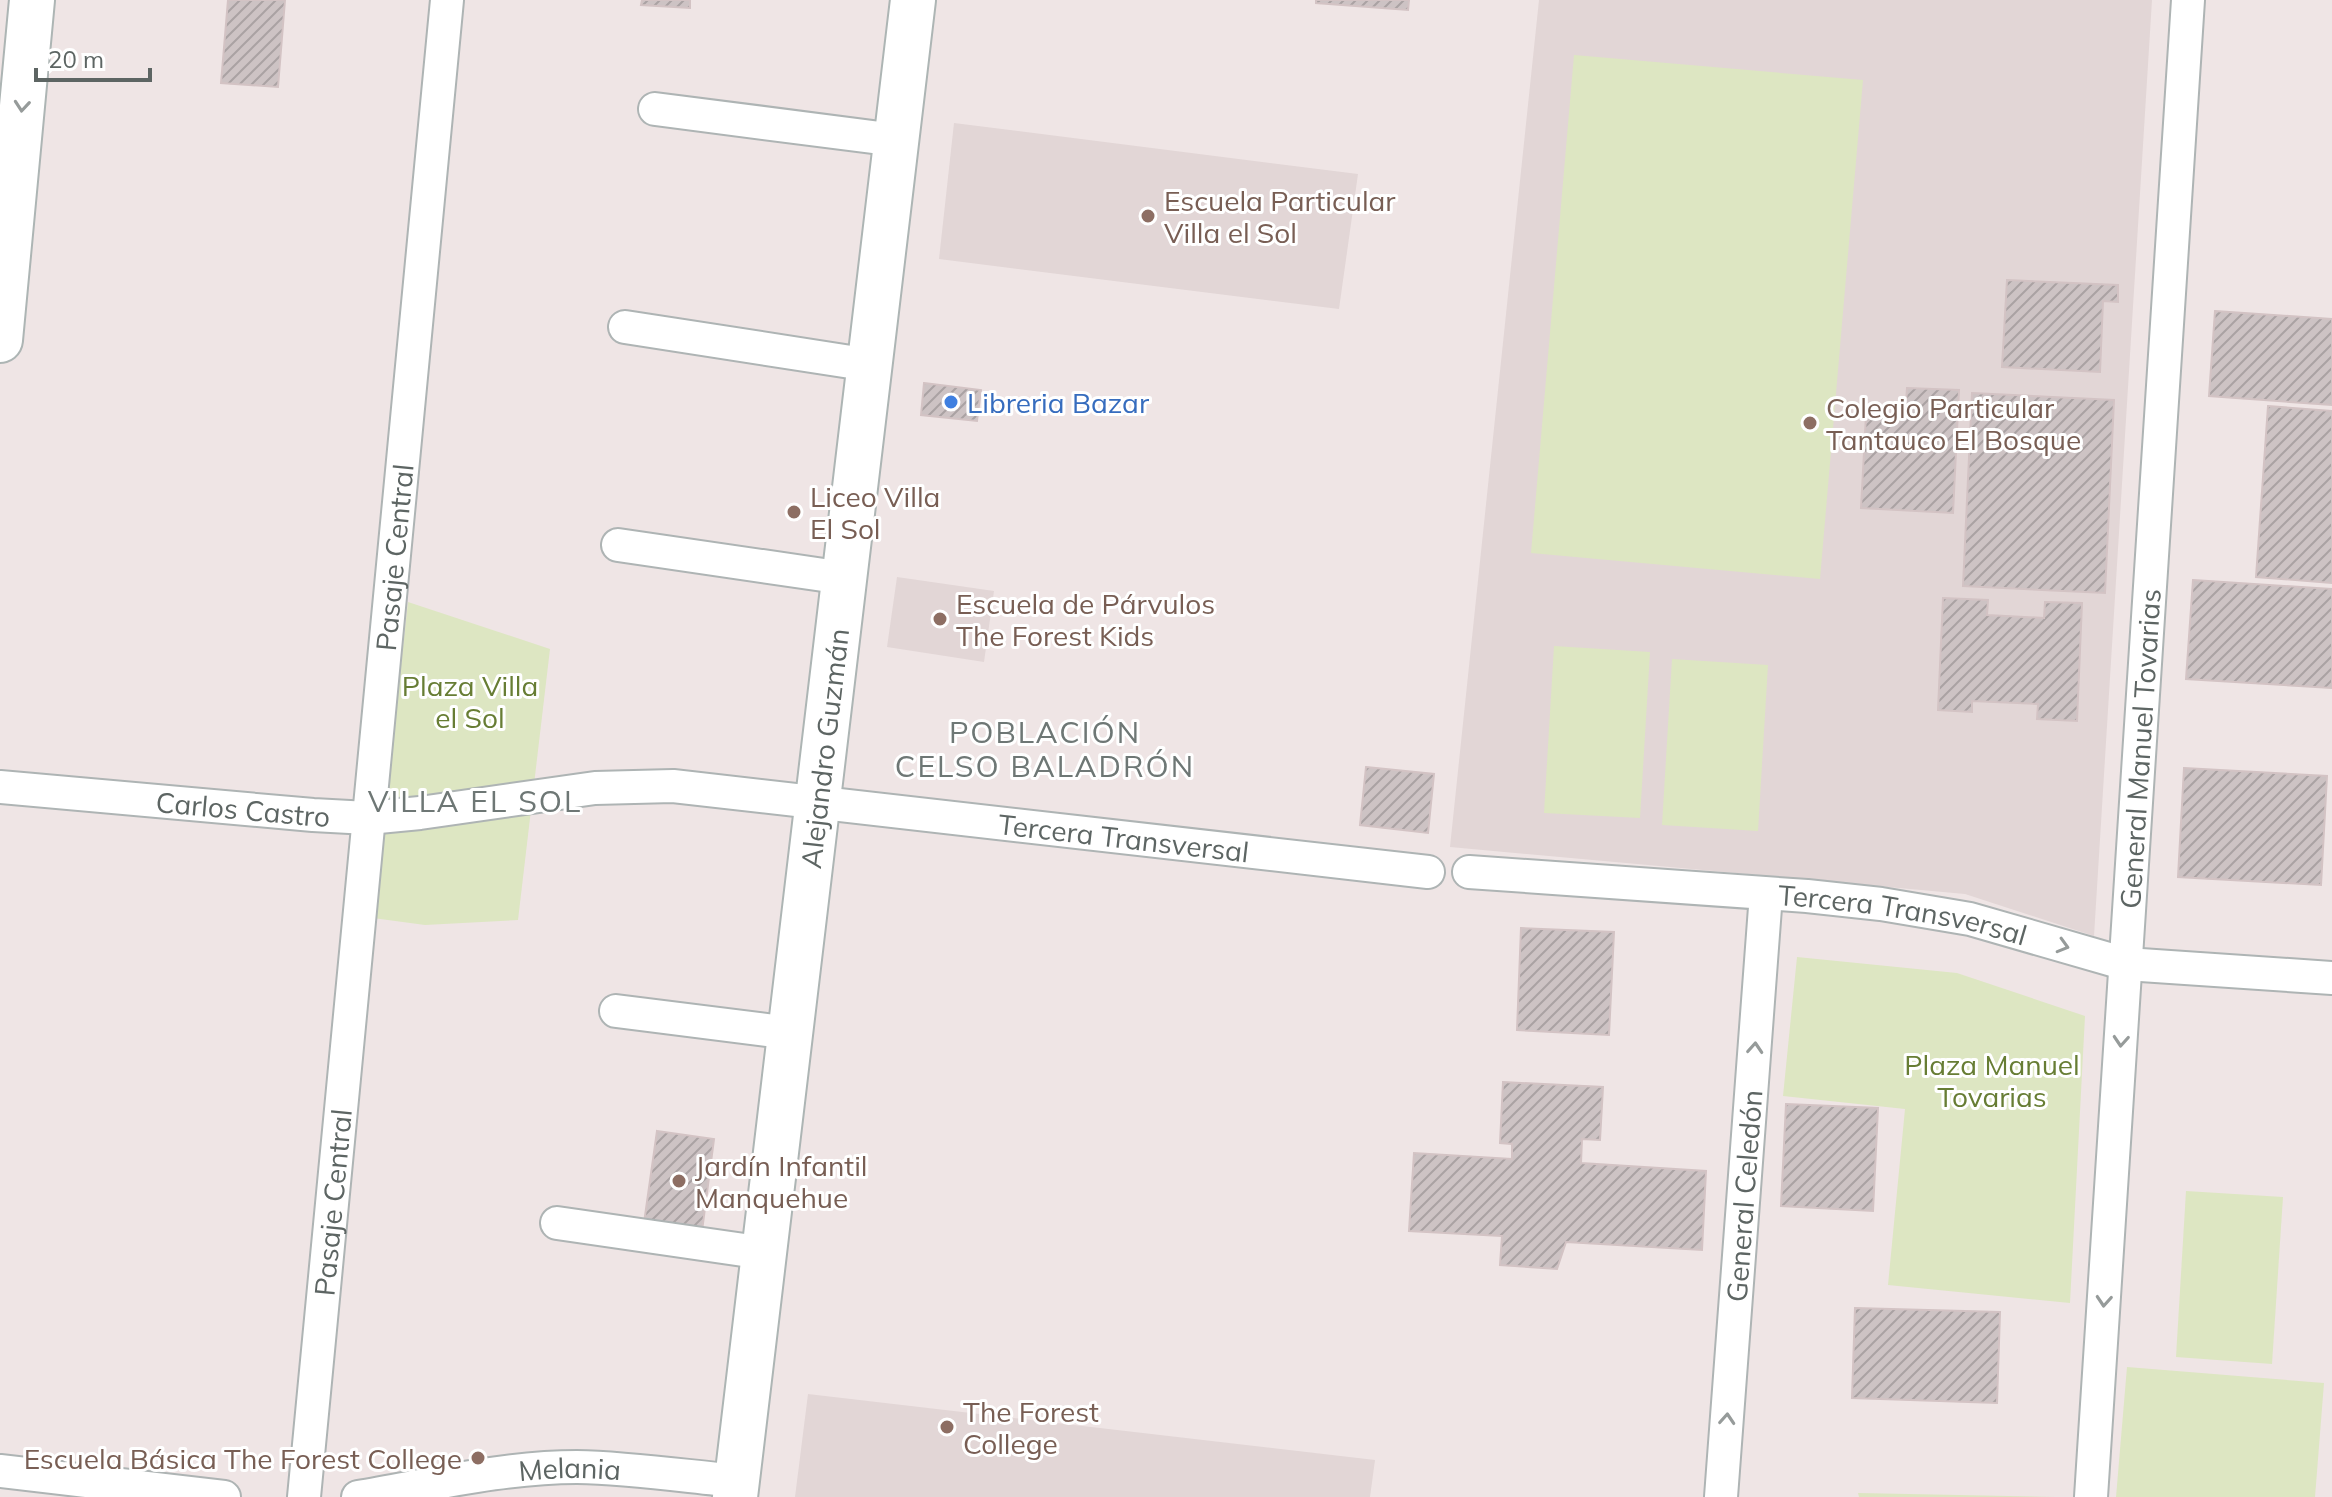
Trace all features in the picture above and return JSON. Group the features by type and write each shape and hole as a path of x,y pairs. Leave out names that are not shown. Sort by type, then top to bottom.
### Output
{"street":[{"path":"0,340 32,0"},
{"name":"Pasaje Central","path":"304,1497 447,0"},
{"name":"Alejandro Guzmán","path":"736,1489 913,0"},
{"name":"General Manuel Tovarias","path":"2091,1497 2188,0"},
{"path":"655,109 896,140"},
{"path":"625,327 870,365"},
{"path":"618,545 844,578"},
{"name":"Carlos Castro","path":"0,787 368,818 633,785 713,789 818,804"},
{"name":"Tercera Transversal","path":"818,804 1428,872"},
{"name":"Tercera Transversal","path":"1469,872 1881,904 1970,919 2126,964 2332,978"},
{"name":"General Celedón","path":"1721,1497 1766,894"},
{"path":"616,1011 790,1033"},
{"path":"557,1223 764,1253"},
{"name":"Melania","path":"358,1497 490,1474 577,1467 636,1471 736,1489"},
{"path":"0,1471 224,1497"}],"shaded area":[{"name":"Colegio Particular Tantauco El Bosque","path":"1539,0 2152,0 2094,936 1965,894 1450,847"},
{"name":"Escuela Particular Villa el Sol","path":"954,123 1358,174 1339,309 939,259"},
{"name":"Escuela de Párvulos The Forest Kids","path":"897,577 994,591 984,662 887,647"},
{"name":"The Forest College","path":"808,1394 1375,1460 1370,1497 795,1497"}],"green space":[{"path":"1574,55 1863,80 1820,579 1531,553"},
{"name":"Plaza Villa el Sol","path":"408,602 550,649 518,920 425,925 373,918"},
{"path":"1554,646 1650,652 1640,818 1544,813"},
{"path":"1672,659 1768,665 1758,831 1662,825"},
{"name":"Plaza Manuel Tovarias","path":"1797,957 1957,973 2085,1016 2070,1303 1888,1285 1905,1109 1783,1096"},
{"path":"2186,1191 2283,1197 2272,1364 2176,1357"},
{"path":"2127,1367 2324,1383 2315,1497 2116,1497"},
{"path":"1858,1493 2055,1497 1859,1497"}],"building":[{"path":"228,0 285,0 278,87 221,83"},
{"path":"642,0 690,0 690,8 641,5"},
{"path":"1316,0 1409,0 1408,10 1316,3"},
{"path":"2007,280 2118,285 2118,302 2103,301 2100,372 2002,367"},
{"path":"2215,311 2332,319 2332,405 2209,396"},
{"name":"Libreria Bazar","path":"924,383 981,390 977,421 921,415"},
{"path":"1907,388 1959,390 1953,513 1861,508 1866,415 1905,417"},
{"path":"1972,393 2114,400 2105,593 1963,586"},
{"path":"2268,406 2332,411 2332,583 2256,577"},
{"path":"2193,580 2332,589 2332,688 2186,679"},
{"path":"1943,598 1988,600 1987,615 2044,618 2045,602 2082,603 2077,721 2037,719 2038,704 1972,701 1972,712 1938,710"},
{"path":"1366,767 1434,774 1428,833 1360,825"},
{"path":"2184,768 2327,776 2321,885 2178,877"},
{"path":"1521,928 1614,932 1609,1035 1517,1030"},
{"path":"1503,1082 1603,1087 1600,1140 1582,1139 1581,1163 1706,1171 1702,1250 1566,1242 1557,1269 1500,1265 1502,1236 1409,1231 1414,1153 1512,1159 1512,1144 1500,1143"},
{"path":"1786,1104 1878,1108 1873,1211 1781,1206"},
{"name":"Jardín Infantil Manquehue","path":"657,1131 714,1139 702,1231 644,1223"},
{"path":"1855,1308 2000,1312 1997,1403 1852,1398"}],"place":[{"name":"Escuela Particular Villa el Sol","path":"1148,216"},
{"name":"Libreria Bazar","path":"951,402"},
{"name":"Colegio Particular Tantauco El Bosque","path":"1810,423"},
{"name":"Liceo Villa El Sol","path":"794,512"},
{"name":"Escuela de Párvulos The Forest Kids","path":"940,619"},
{"name":"Jardín Infantil Manquehue","path":"679,1181"},
{"name":"The Forest College","path":"947,1427"},
{"name":"Escuela Básica The Forest College","path":"478,1458"}],"district":[{"name":"POBLACIÓN CELSO BALADRÓN","path":"1045,749"},
{"name":"VILLA EL SOL","path":"475,801"}]}
